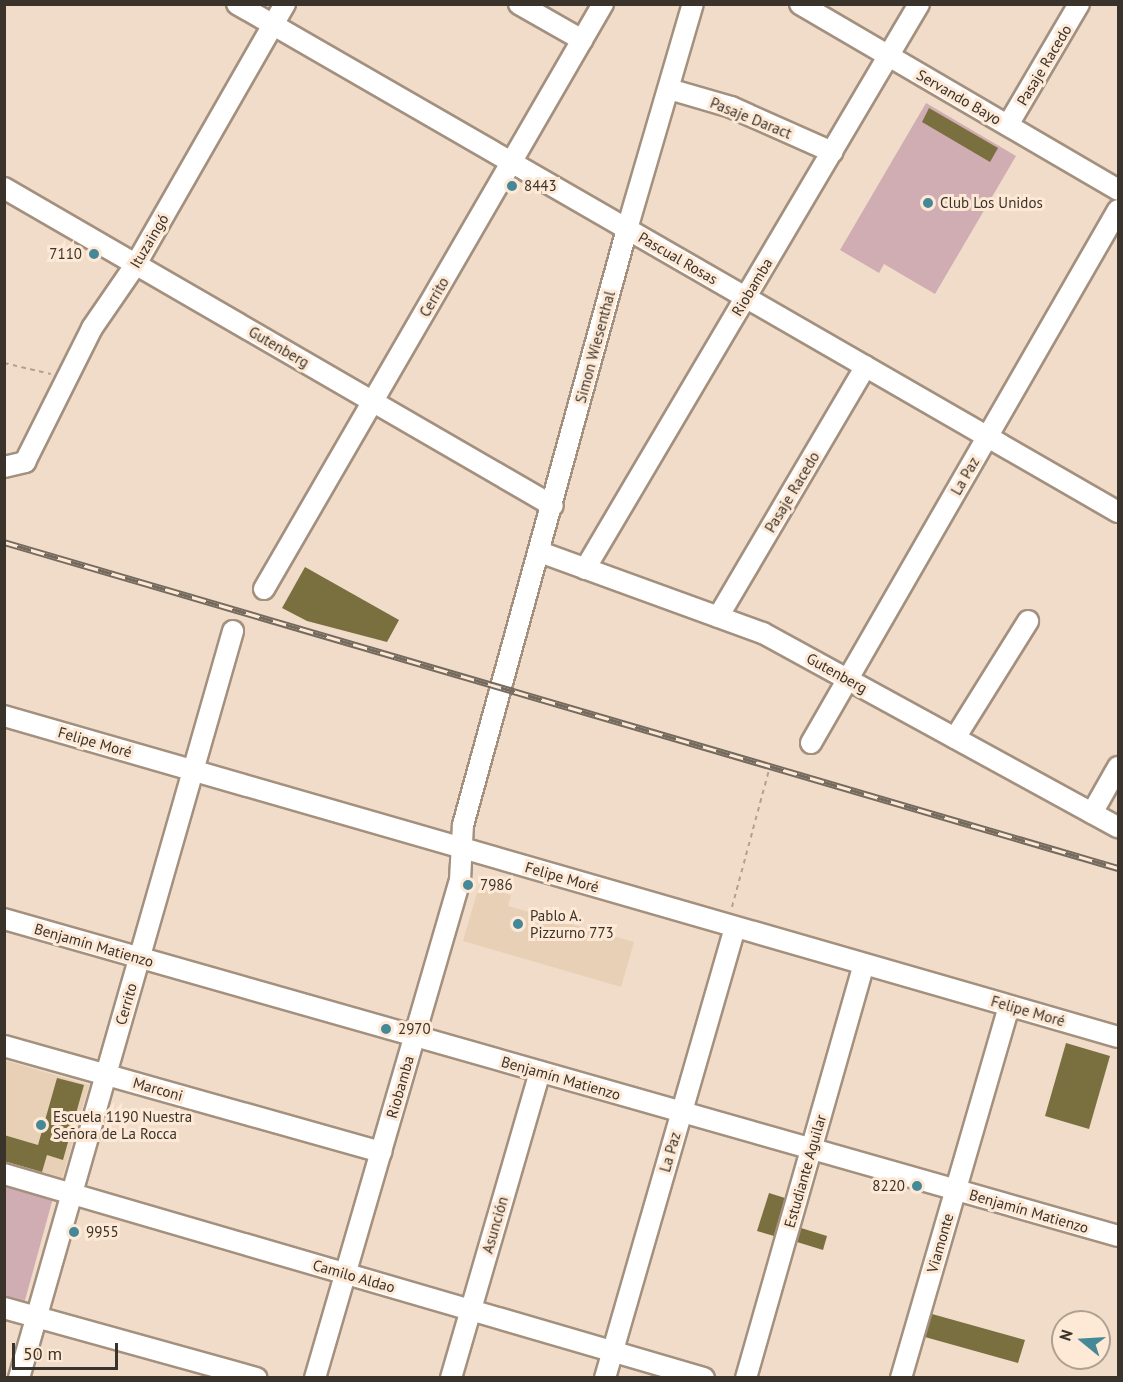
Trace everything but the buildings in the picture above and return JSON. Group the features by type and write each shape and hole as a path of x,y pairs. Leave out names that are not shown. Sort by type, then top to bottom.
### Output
{"street":[{"name":"Pascual Rosas","path":"237,4 1119,512"},
{"name":"Ituzaingó","path":"6,467 25,462 92,328 136,264 285,4"},
{"path":"519,4 582,40"},
{"name":"Cerrito","path":"264,589 603,4"},
{"name":"Simon Wiesenthal","path":"501,690 627,229 693,4"},
{"name":"Servando Bayo","path":"800,4 1119,190"},
{"name":"Riobamba","path":"585,569 919,4"},
{"name":"Pasaje Racedo","path":"1008,125 1079,4"},
{"name":"Pasaje Daract","path":"669,89 731,108 832,152"},
{"name":"Gutenberg","path":"4,188 553,506"},
{"name":"La Paz","path":"811,743 1119,210"},
{"name":"Pasaje Racedo","path":"718,617 866,366"},
{"name":"Gutenberg","path":"540,552 763,633 1119,827"},
{"path":"955,738 1028,621"},
{"name":"Cerrito","path":"19,1377 233,631"},
{"name":"Riobamba","path":"315,1377 460,880 463,825 501,690"},
{"name":"Felipe Moré","path":"4,716 1119,1037"},
{"path":"1092,813 1119,767"},
{"name":"Benjamín Matienzo","path":"4,919 1119,1236"},
{"name":"La Paz","path":"605,1377 682,1112 732,926"},
{"name":"Estudiante Aguilar","path":"746,1377 864,964"},
{"name":"Viamonte","path":"901,1377 1009,1006"},
{"name":"Marconi","path":"4,1046 381,1152"},
{"name":"Asunción","path":"451,1377 540,1072"},
{"name":"Camilo Aldao","path":"4,1174 704,1377"},
{"path":"4,1308 256,1377"}],"path":[{"path":"4,363 65,378"},
{"path":"732,926 770,770"}],"shaded area":[{"name":"Club Los Unidos","path":"926,103 1016,156 935,294 884,264 879,273 840,250"},
{"name":"Pablo A. Pizzurno 773","path":"479,886 511,895 508,906 634,942 621,987 463,941"},
{"name":"Escuela 1190 Nuestra Señora de La Rocca","path":"4,1060 89,1085 61,1182 5,1165"},
{"path":"5,1185 53,1198 24,1304 5,1298"}],"railway":[{"path":"4,542 1118,868"}],"place":[{"name":"8443","path":"512,186"},
{"name":"Club Los Unidos","path":"928,203"},
{"name":"7110","path":"94,254"},
{"name":"7986","path":"468,885"},
{"name":"Pablo A. Pizzurno 773","path":"518,924"},
{"name":"2970","path":"386,1029"},
{"name":"Escuela 1190 Nuestra Señora de La Rocca","path":"41,1125"},
{"name":"8220","path":"917,1186"},
{"name":"9955","path":"74,1232"}]}
